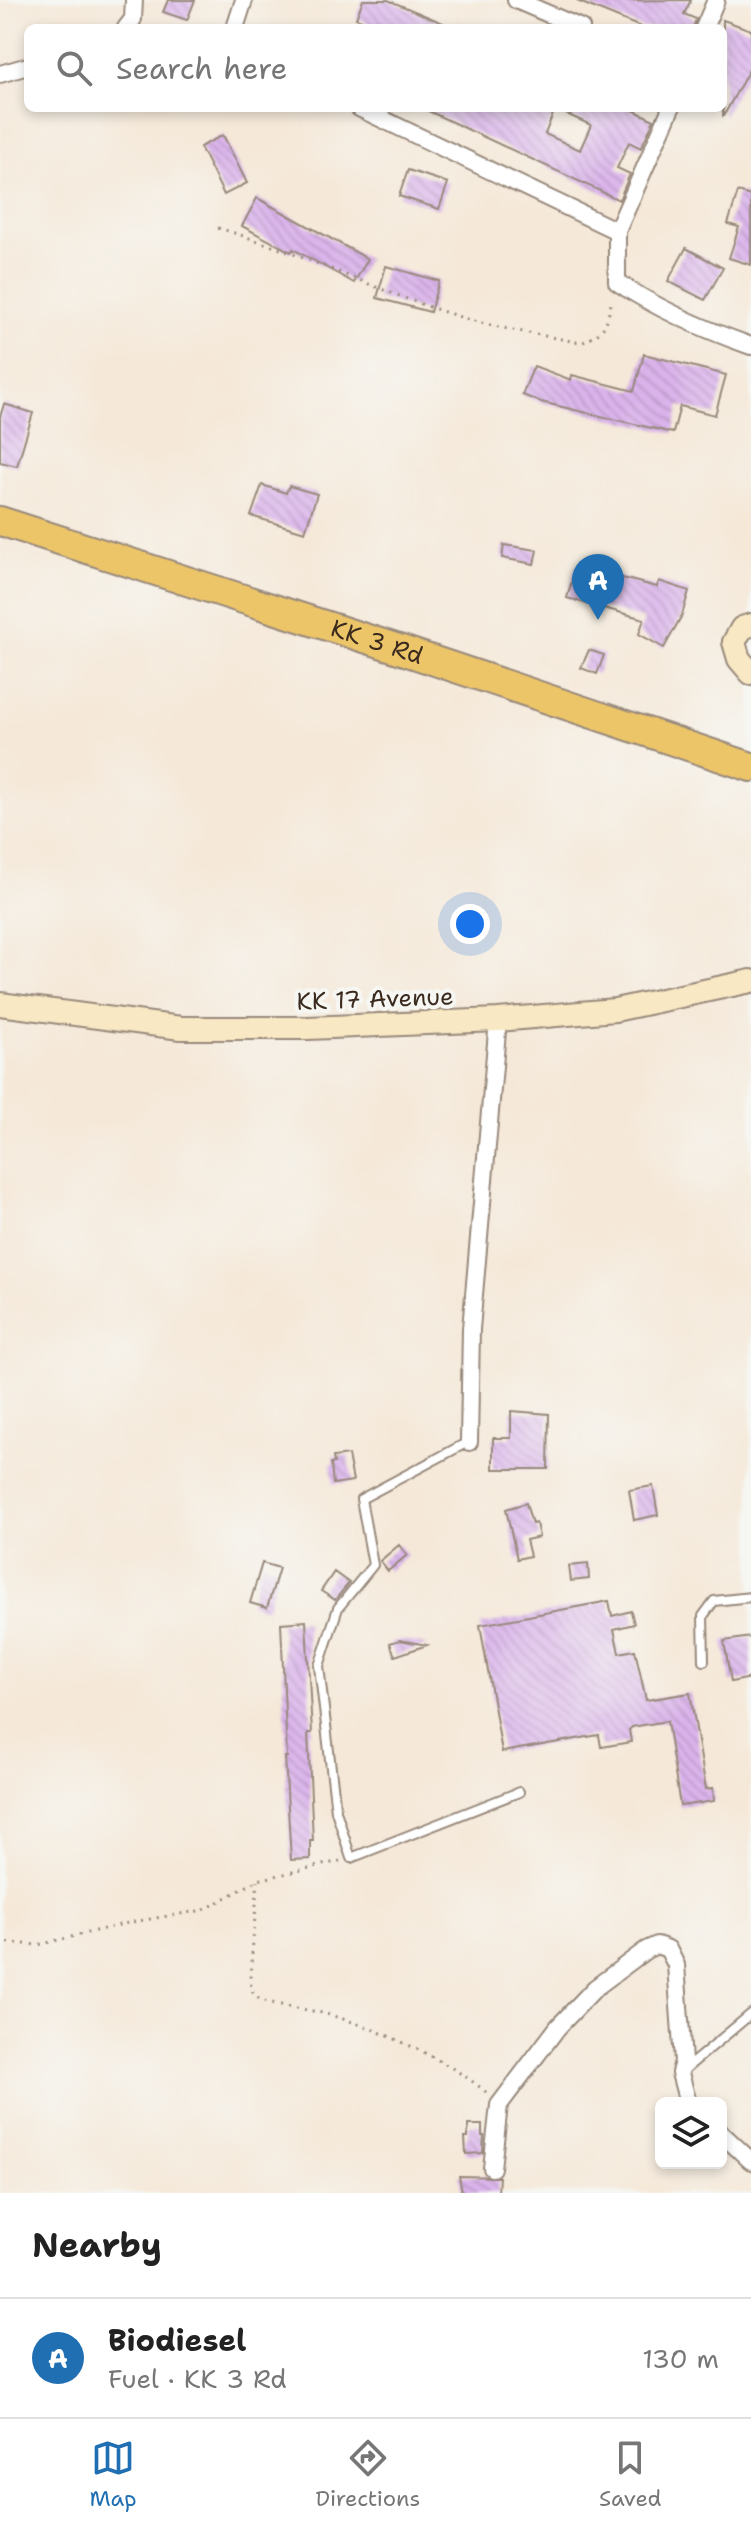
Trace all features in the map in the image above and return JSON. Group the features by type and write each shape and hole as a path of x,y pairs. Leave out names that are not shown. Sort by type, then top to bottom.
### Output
{"highway":[{"name":"KK 3 Rd","path":"0,521 405,651 751,767"}],"street":[{"path":"129,24 133,19 134,0"},
{"path":"236,24 244,0"},
{"path":"516,0 572,24"},
{"path":"706,24 716,0"},
{"path":"0,74 24,67"},
{"path":"367,112 617,231"},
{"path":"669,112 617,231 617,282 650,304 696,326 751,346"},
{"path":"751,625 742,628 734,642 739,659 751,673"},
{"name":"KK 17 Avenue","path":"0,1004 181,1028 308,1028 498,1020 615,1010 751,981"},
{"path":"469,1442 471,1329 498,1020"},
{"path":"492,2168 499,2105 558,2027 595,1988 657,1945 668,1949 676,1965 683,2061 680,2073 686,2097"},
{"path":"727,2139 751,2161"}],"lane":[{"path":"469,1442 361,1499 373,1565 338,1608 319,1666 336,1811 351,1858 519,1792"},
{"path":"704,1661 703,1616 714,1601 751,1597"},
{"path":"680,2073 751,2014"}],"path":[{"path":"218,228 268,242 346,276 468,319 581,343 599,335 606,327 617,282"},
{"path":"0,1942 38,1945 132,1922 204,1910 258,1880 351,1858"},
{"path":"258,1880 250,1978 253,1994 261,2001 298,2006 346,2019 470,2079 499,2105"}],"building":[{"path":"168,0 195,0 187,20 163,12"},
{"path":"363,0 388,0 445,24 368,24 356,18"},
{"path":"691,0 684,14 696,19 694,24 633,24 577,1"},
{"path":"723,20 751,30 751,66 727,110 727,24 723,24"},
{"path":"431,112 554,112 545,134 580,150 591,125 562,112 637,112 654,120 641,148 629,142 617,168 630,174 619,200"},
{"path":"223,135 247,183 224,195 200,147"},
{"path":"408,170 448,183 439,209 399,196"},
{"path":"738,192 751,196 751,265 729,258 739,227 728,224"},
{"path":"257,198 368,259 354,283 293,249 291,252 242,226"},
{"path":"686,248 723,268 705,300 668,281"},
{"path":"386,266 439,281 430,312 377,298"},
{"path":"644,354 726,375 715,415 680,406 673,433 522,395 534,366 571,380 572,375 634,391"},
{"path":"4,404 33,413 17,466 0,462 0,417"},
{"path":"262,485 286,493 289,486 317,494 305,532 251,516"},
{"path":"504,545 537,550 534,564 502,558"},
{"path":"576,566 657,587 659,581 689,591 682,615 664,648 639,634 644,619 567,598"},
{"path":"589,650 604,655 597,674 581,668"},
{"path":"511,1411 549,1414 548,1469 493,1469 493,1438 511,1438"},
{"path":"348,1455 353,1481 333,1484 333,1457"},
{"path":"653,1486 658,1515 634,1520 629,1490"},
{"path":"526,1503 539,1537 526,1540 530,1556 517,1559 506,1509"},
{"path":"399,1545 407,1555 388,1571 380,1561"},
{"path":"262,1563 279,1568 267,1608 250,1603"},
{"path":"588,1564 589,1579 571,1581 569,1566"},
{"path":"334,1572 349,1583 335,1600 321,1591"},
{"path":"609,1601 612,1616 631,1611 634,1624 614,1629 619,1653 635,1650 646,1700 690,1693 706,1789 713,1788 714,1801 680,1806 667,1721 632,1727 629,1730 631,1742 601,1747 599,1735 502,1752 480,1625"},
{"path":"306,1621 312,1733 308,1733 313,1841 310,1841 310,1859 291,1860 281,1623"},
{"path":"751,1637 751,1678 731,1682 724,1641"},
{"path":"400,1640 427,1645 395,1656 390,1643"},
{"path":"468,2125 482,2125 483,2153 466,2154"},
{"path":"459,2176 499,2177 498,2193 462,2193"}],"place":[{"name":"Biodiesel","path":"598,620"}]}
